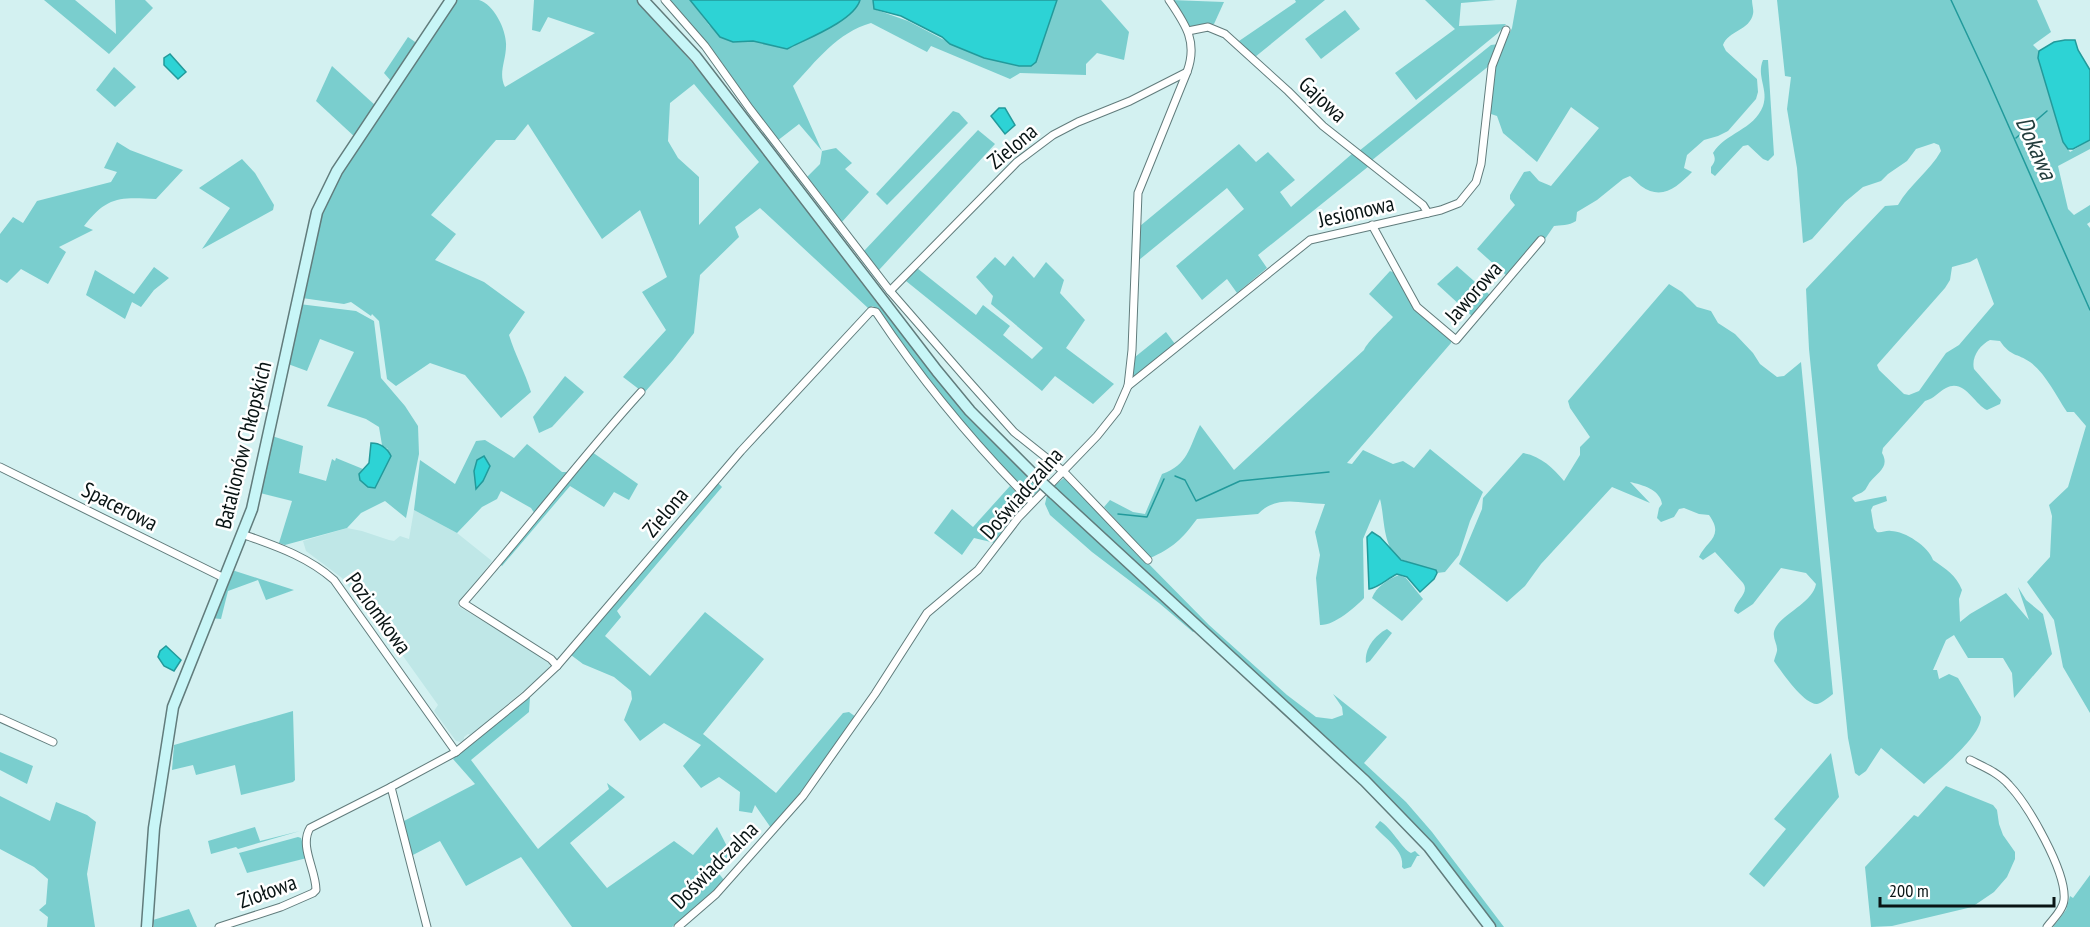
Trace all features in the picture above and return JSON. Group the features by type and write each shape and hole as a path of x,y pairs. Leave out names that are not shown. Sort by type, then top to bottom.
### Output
{"main road":[{"name":"Batalionów Chłopskich","path":"147,927 154,828 173,707 252,509 317,212 338,171 451,0"},
{"path":"643,0 684,43 937,371 993,434 1041,482 1387,802 1440,861 1490,927"},
{"path":"653,0 675,26 684,43"}],"street":[{"path":"665,0 705,46 750,109 890,291 1014,432 1063,471 1148,560"},
{"name":"Doświadczalna","path":"678,927 716,894 797,804 858,719 927,613 978,570 1017,518 1112,420 1128,386 1132,350 1138,193 1187,72 1193,51 1188,31 1169,0"},
{"name":"Gajowa","path":"1188,31 1208,27 1225,34 1323,126 1424,205 1428,213"},
{"name":"Jesionowa","path":"1128,386 1302,245 1319,237 1456,206 1476,182 1481,164 1492,66 1506,30"},
{"name":"Zielona","path":"890,291 1029,152 1070,126 1187,72"},
{"name":"Jaworowa","path":"1372,225 1417,307 1456,340 1542,240"},
{"name":"Zielona","path":"392,787 456,752 525,696 557,666 741,451 872,311 876,312 911,364 954,419 1032,502"},
{"path":"557,666 544,655 463,603 542,510 566,478 641,392"},
{"name":"Spacerowa","path":"0,467 224,578"},
{"name":"Poziomkowa","path":"242,534 301,556 334,580 456,752"},
{"path":"0,718 52,742"},
{"path":"1970,760 1996,773 2008,784 2037,825 2049,849 2060,877 2064,901 2048,927"},
{"path":"392,787 427,927"},
{"name":"Ziołowa","path":"219,927 281,907 313,893 316,890 316,882 306,843 306,834 310,828 392,787"}],"shaded area":[{"path":"44,0 75,0 116,34 115,0 145,0 153,8 109,54"},
{"path":"455,0 479,0 494,12 502,26 506,40 502,72 505,87 595,33 548,17 540,32 532,30 534,0 638,0 706,79 877,303 971,419 1041,489 1031,497 961,422 909,358 873,306 868,308 760,208 735,227 739,237 700,275 694,333 644,393 623,377 666,330 642,292 667,277 640,210 602,239 528,124 515,140 496,140 431,215 456,234 435,260 484,282 525,312 509,335 531,392 501,418 465,375 430,363 396,386 387,379 379,321 372,314 371,316 351,302 344,304 302,298 323,210 331,191","holes":["694,84 759,162 699,225 699,177 678,158 668,141 670,103"]},
{"path":"670,0 690,0 709,25 733,42 753,41 787,49 860,0 873,0 874,9 908,21 948,42 1019,66 1031,66 1036,62 1057,0 1101,0 1129,32 1124,60 1097,53 1086,64 1086,75 1020,73 1010,79 931,46 927,52 871,23 859,27 828,48 793,86 822,151 799,124 777,141 722,63"},
{"path":"690,0 860,0 856,8 839,22 787,49 753,41 733,42 720,37"},
{"path":"873,0 1057,0 1036,62 1031,66 1019,66 984,58 950,44 942,37 901,16 874,9"},
{"path":"1171,0 1224,2 1214,24 1192,28 1186,23"},
{"path":"1295,0 1325,0 1255,57 1239,41 1296,2"},
{"path":"1425,0 1496,0 1461,3 1459,26 1506,24 1416,100 1395,73 1455,29"},
{"path":"1517,0 1752,0 1753,12 1748,24 1729,36 1723,45 1726,51 1757,79 1758,92 1756,99 1728,131 1704,140 1687,155 1684,168 1692,172 1681,183 1669,190 1656,192 1641,186 1630,176 1623,179 1597,200 1577,212 1576,221 1568,225 1554,226 1545,239 1539,237 1507,276 1477,249 1515,205 1510,195 1524,172 1530,171 1539,181 1551,186 1599,128 1571,107 1537,162 1503,133 1497,116 1488,113 1494,66 1512,28"},
{"path":"1777,0 2037,0 2051,32 2033,45 2039,51 2038,58 2063,142 2070,152 2090,140 2090,149 2058,166 2068,209 2074,215 2090,205 2090,222 2087,224 2090,228 2090,713 2063,667 2054,620 2027,582 2050,557 2052,516 2049,505 2068,487 2086,426 2074,412 2067,412 2036,367 2011,352 2000,341 1990,340 1977,352 1973,365 2001,400 2000,404 1987,410 1958,386 1946,388 1925,401 1883,448 1885,462 1882,469 1865,490 1852,498 1855,502 1886,496 1887,501 1873,506 1871,510 1874,528 1877,532 1897,532 1909,537 1922,545 1933,560 1954,576 1962,590 1959,599 1960,622 2006,593 2029,620 2018,587 2026,600 2043,614 2052,654 2014,698 2012,673 2003,658 1968,658 1954,635 1946,640 1933,670 1937,670 1939,679 1949,674 1958,678 1981,717 1979,725 1967,743 1924,784 1881,748 1866,771 1859,776 1855,773 1848,738 1809,349 1806,289 1885,206 1898,205 1941,151 1939,145 1934,143 1916,149 1907,161 1881,181 1863,187 1845,202 1812,239 1803,243 1797,168 1787,109 1791,77 1785,76","holes":["1977,258 1994,304 1959,345 1946,353 1919,391 1909,395 1904,394 1879,370 1877,365 1945,288 1950,280 1952,267"]},
{"path":"1345,10 1360,29 1321,59 1305,39"},
{"path":"408,37 418,44 391,81 384,73"},
{"path":"2075,40 2090,70 2090,140 2073,149 2068,149 2063,142 2038,58 2039,51 2054,42"},
{"path":"1499,44 1490,65 1371,161 1359,151 1491,45"},
{"path":"170,54 186,72 178,79 164,65 164,58"},
{"path":"1763,60 1768,60 1774,155 1768,161 1748,145 1743,146 1715,176 1711,173 1715,160 1713,153 1718,146 1753,121 1763,106 1765,94 1761,66"},
{"path":"332,66 376,106 356,138 316,101"},
{"path":"114,67 136,87 115,107 96,90"},
{"path":"999,108 1005,108 1015,125 1005,134 991,116"},
{"path":"953,111 959,113 968,123 887,205 876,194"},
{"path":"978,130 995,144 879,270 864,251"},
{"path":"117,142 130,150 183,170 156,199 115,200 100,209 84,226 93,230 59,247 66,252 48,284 21,269 7,283 0,279 0,234 13,217 23,223 37,201 111,182 117,172 104,168"},
{"path":"1239,144 1256,162 1268,152 1295,180 1280,192 1291,207 1353,153 1369,166 1258,255 1267,268 1237,293 1227,279 1202,300 1176,266 1244,209 1227,188 1139,260 1140,226"},
{"path":"836,148 852,163 845,169 869,192 841,223 822,195 806,178 820,164 822,151"},
{"path":"242,159 255,173 274,205 273,210 202,249 230,208 199,188"},
{"path":"1013,256 1034,278 1046,262 1064,280 1060,293 1085,320 1066,348 1114,384 1093,404 1055,376 1042,391 906,281 917,268 976,315 983,305 1010,326 1003,335 1032,359 1043,348 991,304 993,296 976,277 995,257 1005,266"},
{"path":"1457,266 1491,296 1473,317 1437,284"},
{"path":"154,267 169,278 154,290 141,307 132,302 125,319 86,295 95,270 134,294"},
{"path":"1390,271 1395,273 1415,308 1451,339 1451,343 1347,463 1352,464 1363,450 1393,464 1403,461 1414,468 1430,449 1483,492 1470,521 1459,555 1445,572 1437,573 1436,570 1396,556 1388,542 1380,499 1363,539 1364,598 1344,616 1325,625 1320,625 1316,578 1320,555 1315,532 1325,504 1281,502 1265,508 1258,514 1197,519 1176,542 1150,558 1104,507 1110,500 1133,512 1145,514 1162,474 1183,461 1200,425 1234,470 1364,350 1393,317 1369,294"},
{"path":"1669,284 1682,292 1697,307 1711,311 1718,323 1735,334 1760,364 1777,377 1784,376 1801,362 1833,694 1817,704 1799,693 1774,661 1777,651 1775,629 1809,597 1816,584 1806,573 1781,568 1753,604 1738,614 1734,611 1745,590 1743,583 1715,552 1703,560 1699,557 1715,534 1709,515 1684,508 1679,509 1674,517 1661,522 1657,518 1662,504 1661,499 1645,486 1630,482 1650,503 1612,487 1541,564 1525,586 1507,602 1459,564 1482,509 1483,498 1523,453 1546,463 1564,481 1580,455 1580,447 1590,437 1570,408 1568,401"},
{"path":"299,304 356,311 374,321 381,378 405,406 418,426 419,454 406,518 385,501 361,513 347,528 285,545 279,543 292,501 260,493 272,436 303,446 299,473 326,481 332,459 335,461 336,458 363,469 359,474 388,449 382,445 379,427 366,419 327,406 354,352 320,339 307,371 288,364"},
{"path":"1166,332 1175,344 1132,379 1135,357"},
{"path":"565,376 584,392 552,427 539,433 533,417"},
{"path":"485,440 514,458 527,444 562,472 567,472 535,514 531,508 501,491 497,499 482,507 457,533 414,510 420,460 455,484 476,441"},
{"path":"371,443 383,446 391,456 375,488 368,487 360,480 359,474 369,463"},
{"path":"592,452 638,484 629,500 614,492 604,507 570,486 502,566 500,564"},
{"path":"484,456 490,466 483,481 476,489 474,471 477,460"},
{"path":"1064,478 1209,625 1287,695 1316,717 1332,719 1343,715 1342,707 1333,694 1387,737 1364,763 1406,802 1432,832 1504,927 1493,927 1424,836 1054,486"},
{"path":"718,483 722,487 617,611 621,617 605,636 650,676 705,612 764,659 703,734 776,793 843,713 849,712 856,717 802,793 771,828 755,805 752,813 739,811 740,792 719,777 701,788 683,766 701,745 664,723 640,741 624,720 632,699 631,691 614,677 583,664 571,655"},
{"path":"1010,486 1025,502 1010,519 995,543 974,538 962,555 934,533 952,509 973,527"},
{"path":"1047,495 1196,629 1193,632 1092,552 1050,515 1045,504"},
{"path":"414,510 457,533 492,561 458,606 550,664 548,670 471,735 464,737 461,742 456,741 434,711 438,705 388,635 342,578 306,551 303,541 347,528 394,541 400,536 409,539"},
{"path":"1372,532 1380,537 1401,560 1436,570 1434,579 1420,592 1407,577 1397,574 1369,589 1367,537"},
{"path":"229,571 294,590 266,600 258,580 228,591 221,619 211,618"},
{"path":"1399,575 1406,578 1423,599 1402,621 1372,598 1383,584"},
{"path":"1387,629 1392,633 1366,663 1371,643"},
{"path":"166,646 181,660 174,671 164,666 158,657 160,651"},
{"path":"530,697 529,712 471,760 538,849 609,789 607,783 625,797 570,843 607,888 674,841 693,855 717,827 731,854 716,870 724,880 697,907 672,927 572,927 521,857 466,886 440,841 411,856 402,822 475,784 453,759"},
{"path":"293,711 295,780 293,782 241,795 235,765 196,775 193,765 172,770 174,745"},
{"path":"0,752 33,766 27,784 0,770"},
{"path":"1831,753 1839,797 1764,887 1749,874 1786,829 1774,819"},
{"path":"1946,786 1993,805 1997,810 2003,835 2015,852 2015,859 2007,877 1994,892 1972,907 1892,926 1871,927 1865,867 1914,815 1918,817"},
{"path":"0,796 50,821 56,802 87,815 96,822 87,874 95,927 47,927 48,917 39,910 46,904 48,879 34,867 0,849"},
{"path":"1380,821 1389,828 1408,851 1411,853 1415,851 1420,856 1417,856 1411,867 1404,869 1402,867 1397,850 1375,827"},
{"path":"255,827 260,841 300,831 238,849 236,847 211,854 208,841"},
{"path":"301,838 307,858 247,873 239,853"},
{"path":"2090,875 2090,927 2053,927 2066,910 2070,896 2073,898"},
{"path":"189,909 197,927 154,927 153,920"}],"waterway":[{"name":"Dokawa","path":"1951,0 2090,310"},
{"path":"2016,138 2047,111"},
{"path":"1175,476 1185,480 1196,501 1240,481 1329,472"},
{"path":"1118,514 1147,517 1164,479"}]}
